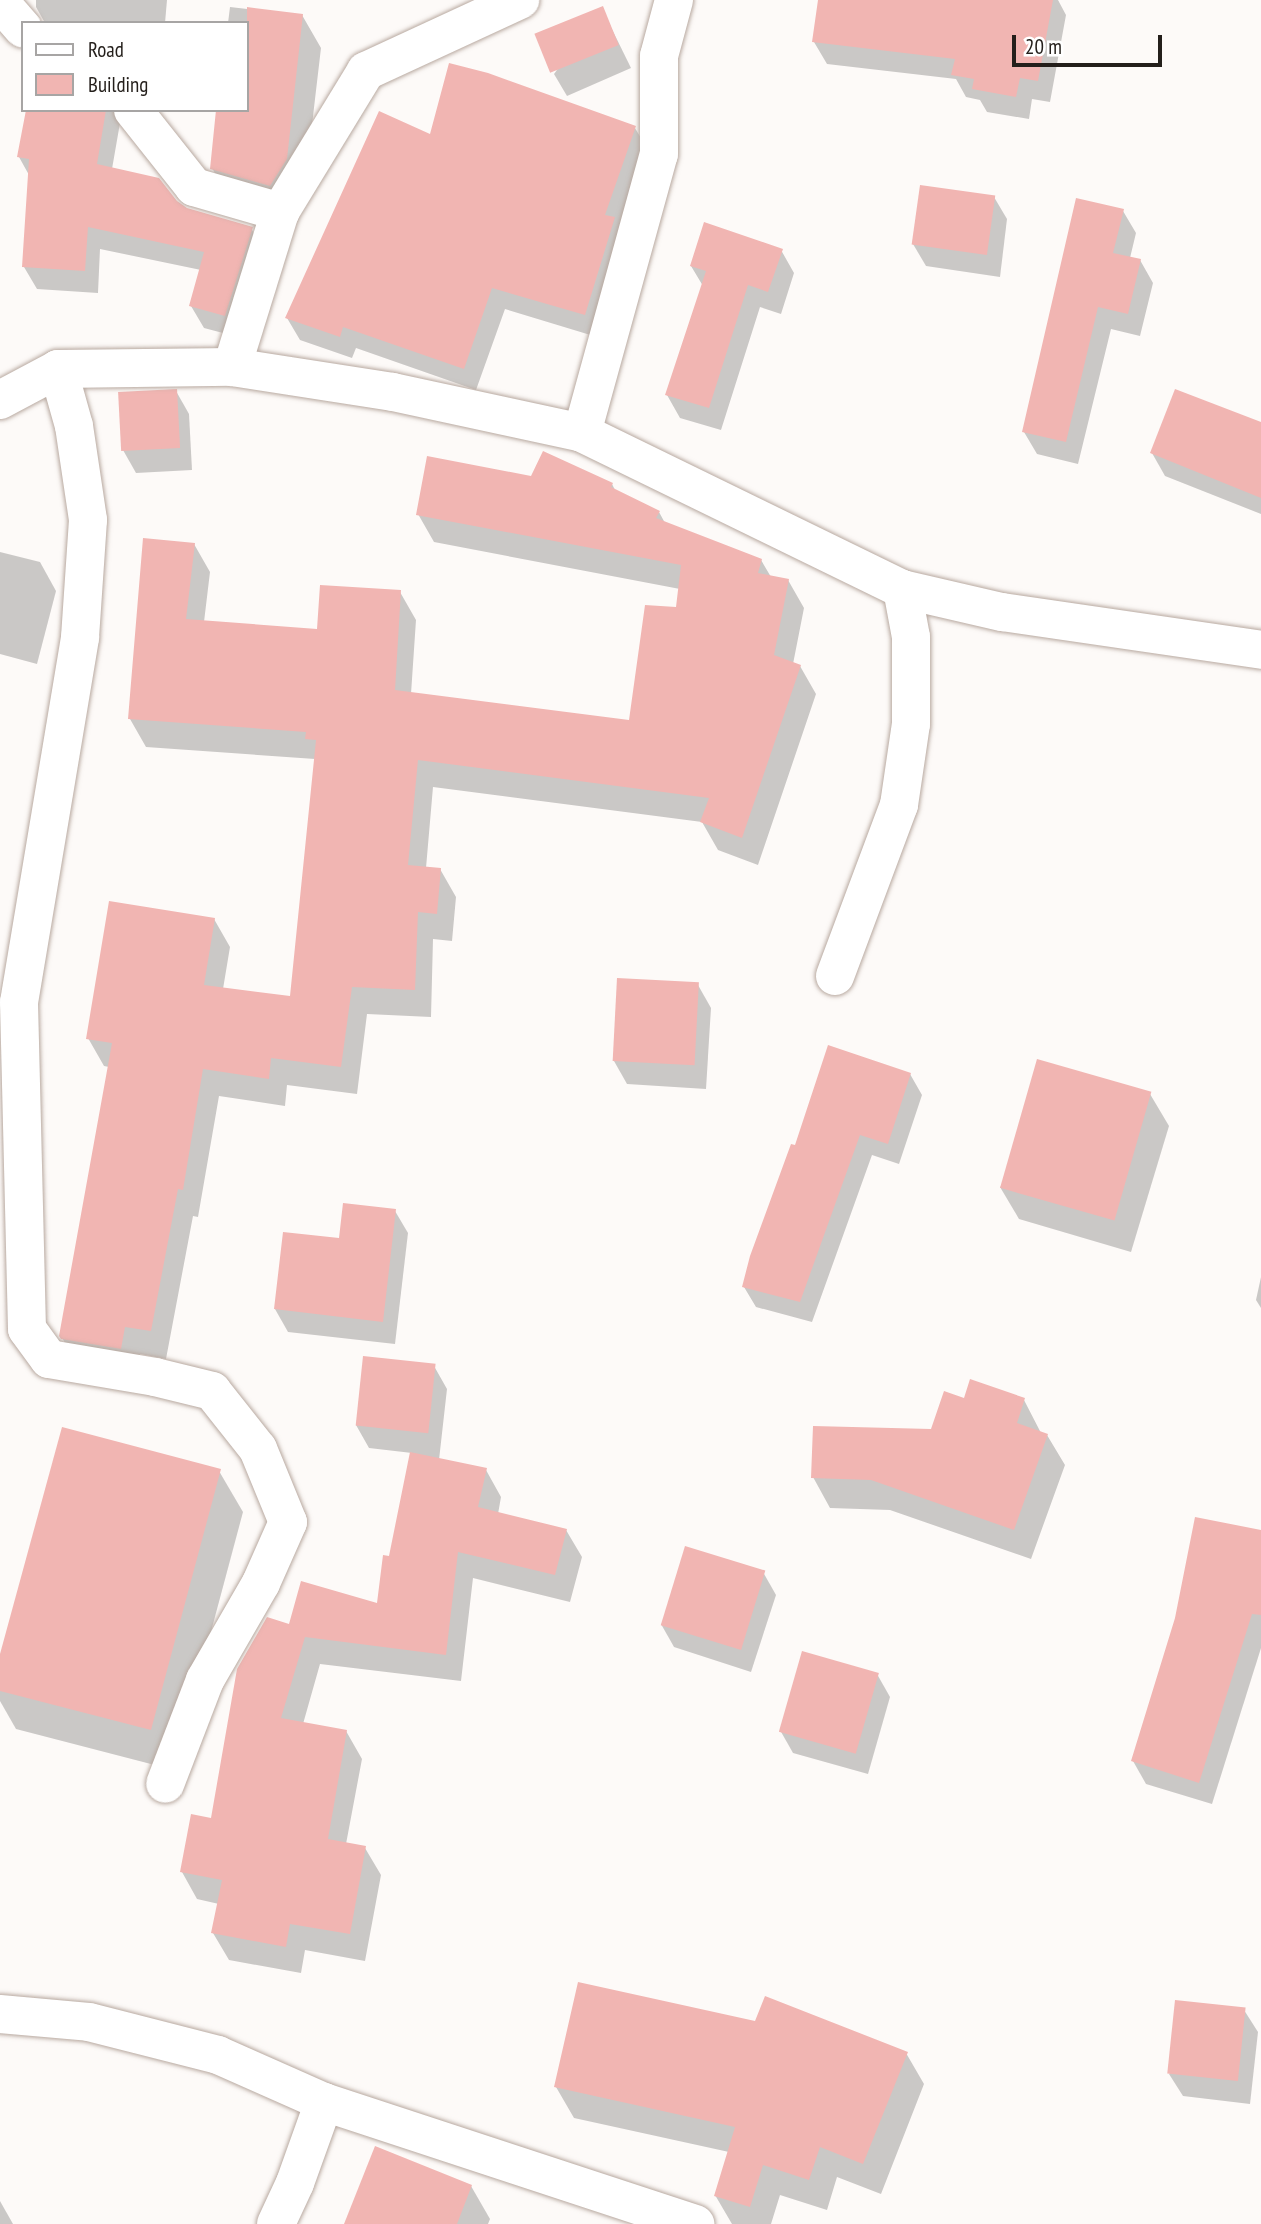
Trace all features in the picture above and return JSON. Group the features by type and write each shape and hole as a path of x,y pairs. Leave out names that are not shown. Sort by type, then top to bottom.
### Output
{"street":[{"path":"232,367 280,212 366,71 520,0"},
{"path":"582,433 659,154 659,56 674,0"},
{"path":"0,2 21,25"},
{"path":"135,112 194,187 280,212"},
{"path":"0,400 58,369 232,367 393,392 582,433 902,589 1002,612 1261,650"},
{"path":"58,369 74,426 88,520 80,638 19,1002 27,1329 50,1359 155,1377 212,1391 258,1450 288,1522 261,1583 205,1680 165,1784"},
{"path":"835,976 899,805 911,724 911,637 902,589"},
{"path":"0,1048 19,1002"},
{"path":"0,2014 89,2022 218,2055 324,2102 695,2224"},
{"path":"276,2224 295,2183 324,2102"}],"building":[{"path":"818,0 1053,0 1038,81 1020,78 1016,97 972,89 974,79 951,75 955,59 812,42"},
{"path":"603,6 619,45 550,73 534,34"},
{"path":"247,7 303,14 287,159 270,186 210,169 216,112 248,112"},
{"path":"449,63 488,73 636,126 605,215 615,217 585,315 492,288 464,369 343,327 340,337 285,318 379,111 430,134"},
{"path":"26,112 106,112 97,164 159,178 177,201 187,208 253,227 225,316 189,306 204,252 88,227 85,271 22,267 29,159 17,157"},
{"path":"920,185 995,196 987,255 912,244"},
{"path":"1076,198 1124,209 1113,253 1141,259 1128,314 1098,307 1066,442 1022,432"},
{"path":"704,222 783,249 768,292 748,285 709,408 665,395 706,271 690,266"},
{"path":"177,389 180,448 121,451 118,392"},
{"path":"1175,389 1261,422 1261,498 1150,453"},
{"path":"543,451 613,483 611,487 660,511 656,518 762,559 758,573 789,579 774,655 801,665 742,838 700,822 709,798 418,760 408,865 441,868 437,914 418,912 415,990 352,987 341,1067 271,1058 269,1079 203,1069 183,1190 178,1189 151,1331 125,1327 121,1349 61,1339 59,1336 112,1043 86,1039 109,901 215,918 204,985 290,996 316,740 305,739 306,732 128,719 143,538 195,543 186,619 317,629 320,585 401,590 395,690 629,720 645,605 676,607 681,565 416,515 427,456 531,476"},
{"path":"617,978 699,982 695,1065 613,1061"},
{"path":"828,1045 911,1073 888,1144 860,1135 800,1302 742,1287 750,1256 791,1144 795,1145"},
{"path":"1037,1059 1151,1092 1114,1221 1000,1188"},
{"path":"343,1203 396,1209 383,1322 274,1309 283,1232 339,1238"},
{"path":"363,1356 436,1364 428,1433 356,1426"},
{"path":"970,1379 1025,1398 1017,1423 1048,1434 1014,1530 871,1480 811,1478 813,1426 931,1429 944,1391 964,1398"},
{"path":"62,1427 221,1469 151,1730 0,1691 0,1654"},
{"path":"410,1452 487,1468 478,1507 567,1529 555,1575 458,1552 446,1655 305,1637 281,1718 347,1730 328,1839 366,1846 350,1934 290,1924 286,1947 211,1933 222,1880 180,1872 191,1814 211,1818 237,1669 267,1617 289,1624 301,1581 377,1603 383,1555 389,1556"},
{"path":"1195,1517 1261,1530 1261,1615 1252,1614 1199,1783 1131,1761 1175,1618"},
{"path":"685,1546 765,1571 741,1650 661,1625"},
{"path":"802,1651 879,1673 856,1754 779,1732"},
{"path":"578,1982 755,2021 765,1996 908,2052 863,2164 820,2147 809,2180 763,2165 750,2207 714,2196 735,2127 554,2087"},
{"path":"1175,2000 1246,2007 1238,2081 1167,2074"},
{"path":"375,2146 472,2185 457,2224 344,2224"}]}
